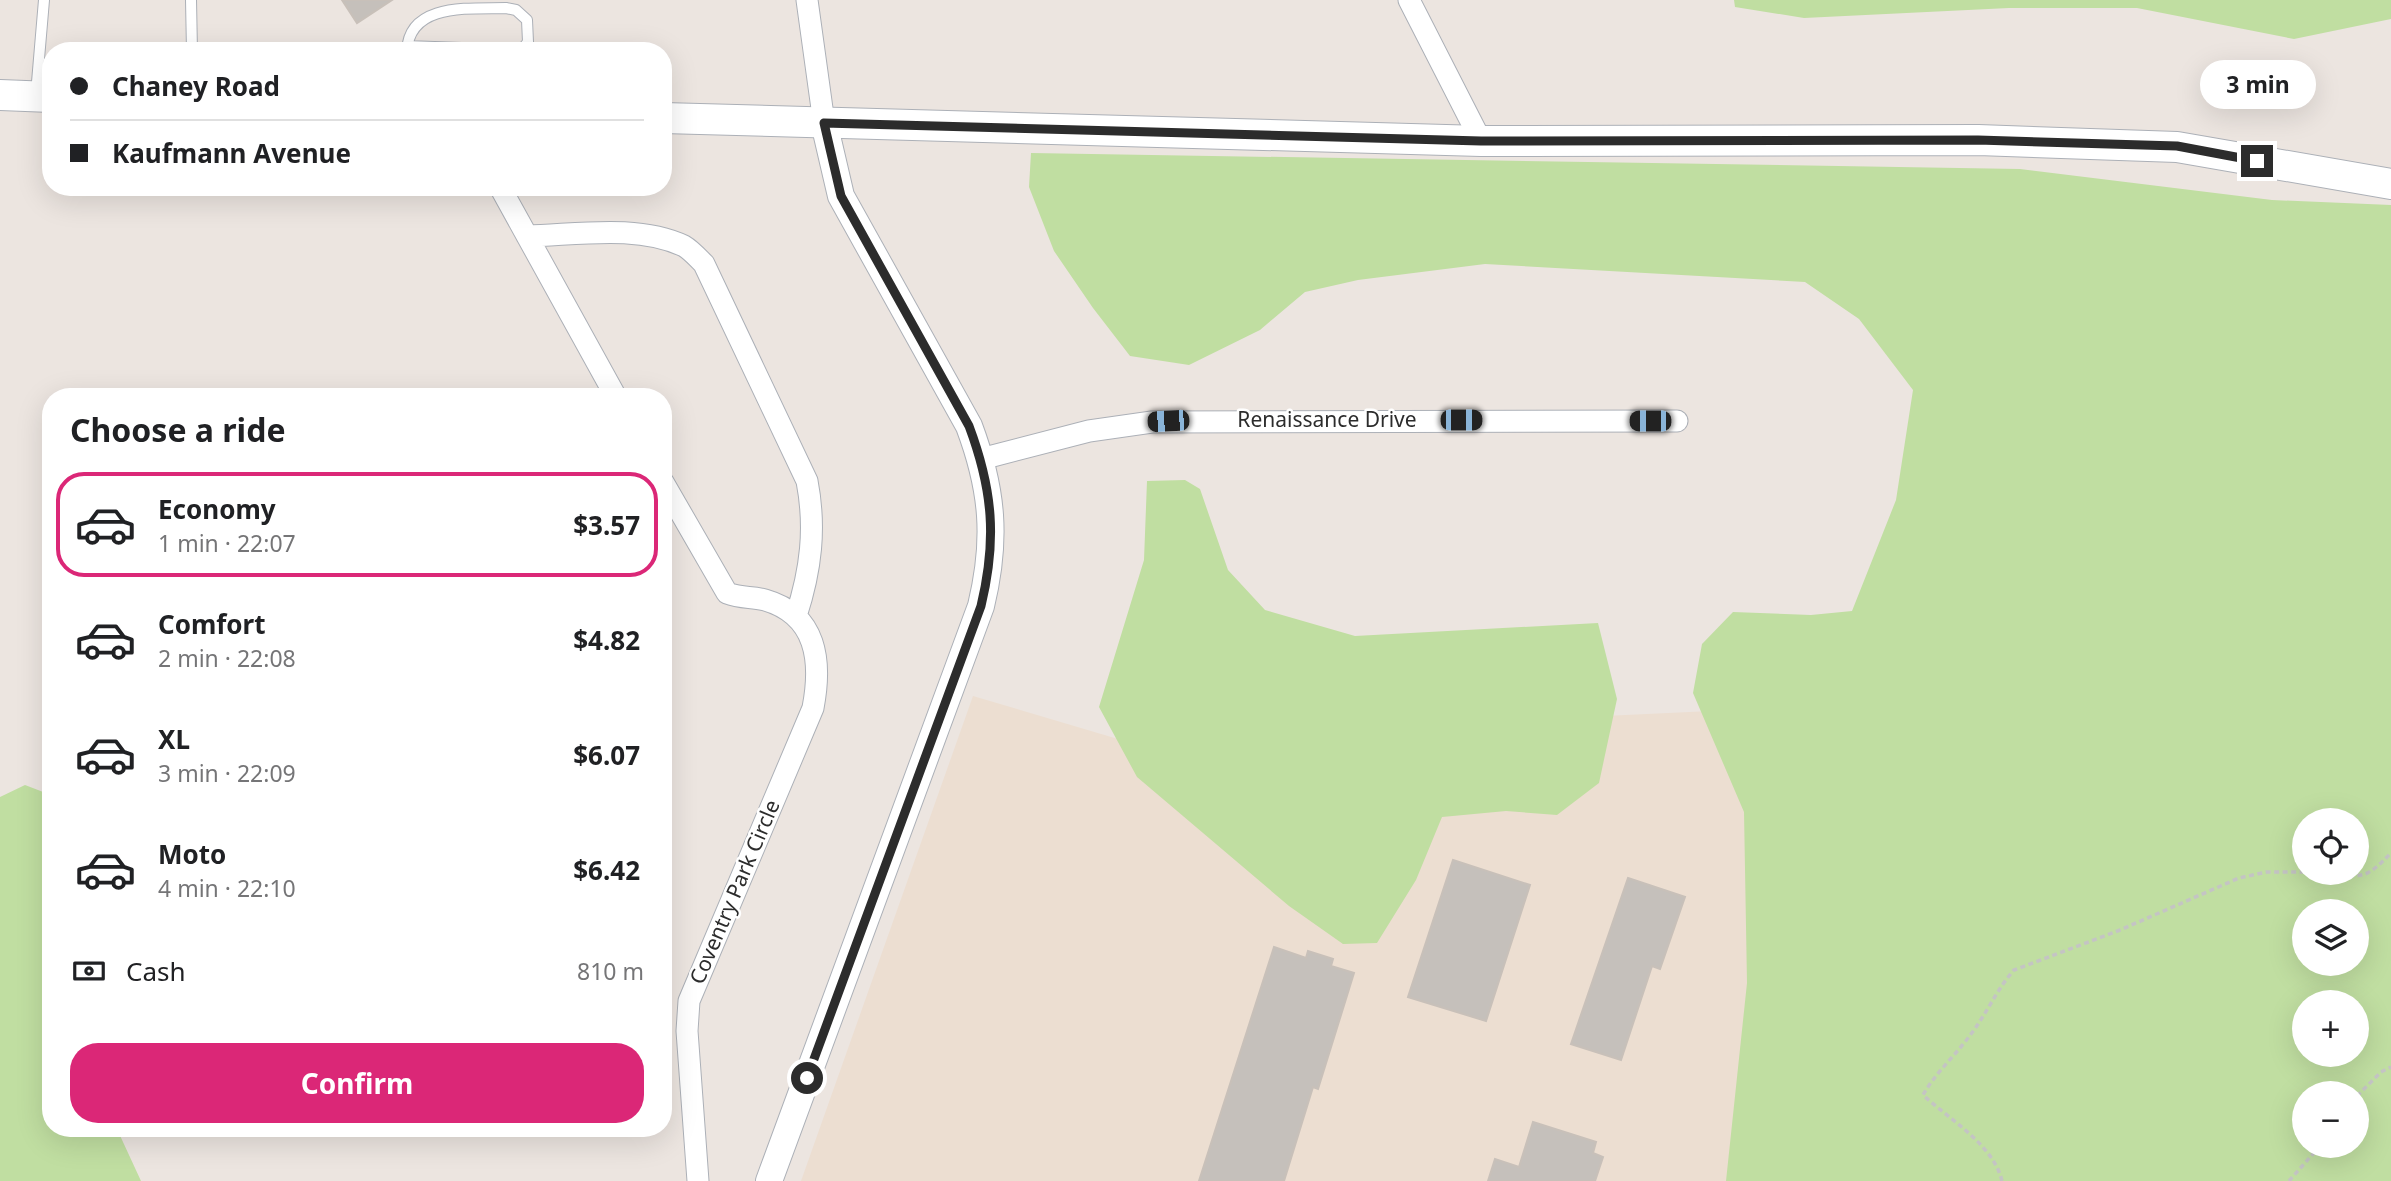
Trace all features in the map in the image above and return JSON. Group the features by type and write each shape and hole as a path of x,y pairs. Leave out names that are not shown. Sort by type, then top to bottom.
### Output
{"main road":[{"path":"0,95 42,97"},
{"path":"672,118 1481,141 1978,140 2177,146 2391,184"}],"street":[{"path":"769,1181 981,606 989,575 992,533 989,492 969,426 841,196 824,123 807,0"},
{"path":"1409,0 1481,141"},
{"path":"505,196 612,388"},
{"path":"527,236 612,234 650,237 686,247 704,264 807,481 813,510 808,578 796,615 785,607 761,598 742,599 727,593 672,498"},
{"name":"Renaissance Drive","path":"981,459 1089,431 1152,422 1678,421"},
{"name":"Coventry Park Circle","path":"698,1181 687,1031 689,1001 813,708 817,684 813,644 796,615"}],"lane":[{"path":"44,0 44,42"},
{"path":"191,0 192,42"},
{"path":"408,42 413,28 443,10 506,8 516,10 527,20 527,42"}],"path":[{"path":"2369,872 2391,853"},
{"path":"2003,1181 1999,1169 1985,1149 1923,1095 1931,1081 1976,1028 2003,982 2014,970 2120,930 2239,878 2267,872 2292,872"},
{"path":"2369,1084 2381,1072 2391,1067"},
{"path":"2289,1181 2309,1158"}],"shaded area":[{"path":"973,696 1118,739 1794,707 1739,1181 801,1181"}],"green space":[{"path":"1734,0 2391,0 2391,19 2294,39 2137,8 2009,8 1804,18 1735,7"},
{"path":"1031,153 2020,169 2272,200 2391,205 2391,1181 1726,1181 1747,983 1744,812 1693,693 1702,644 1733,612 1811,615 1852,611 1896,500 1913,390 1859,319 1805,282 1485,264 1358,280 1305,292 1260,330 1189,365 1130,356 1054,251 1029,187"},
{"path":"1185,480 1200,489 1228,570 1265,610 1355,636 1598,623 1617,699 1599,783 1557,815 1506,811 1442,817 1416,880 1377,943 1343,944 1289,906 1137,777 1099,707 1144,560 1147,481"},
{"path":"25,785 42,792 42,1137 121,1137 141,1181 0,1181 0,797"}],"building":[{"path":"342,0 392,0 357,23"},
{"path":"1453,860 1530,885 1486,1021 1408,997"},
{"path":"1628,878 1685,897 1660,969 1652,966 1621,1060 1571,1044"},
{"path":"1274,947 1306,958 1308,951 1333,959 1331,966 1354,973 1318,1089 1313,1087 1284,1181 1199,1181"},
{"path":"1533,1122 1596,1142 1593,1153 1603,1157 1595,1181 1488,1181 1495,1159 1519,1167"}],"route":[{"path":"807,1078 981,606 989,575 992,533 989,492 969,426 841,196 824,123 1481,141 1978,140 2177,146 2257,161"}]}
